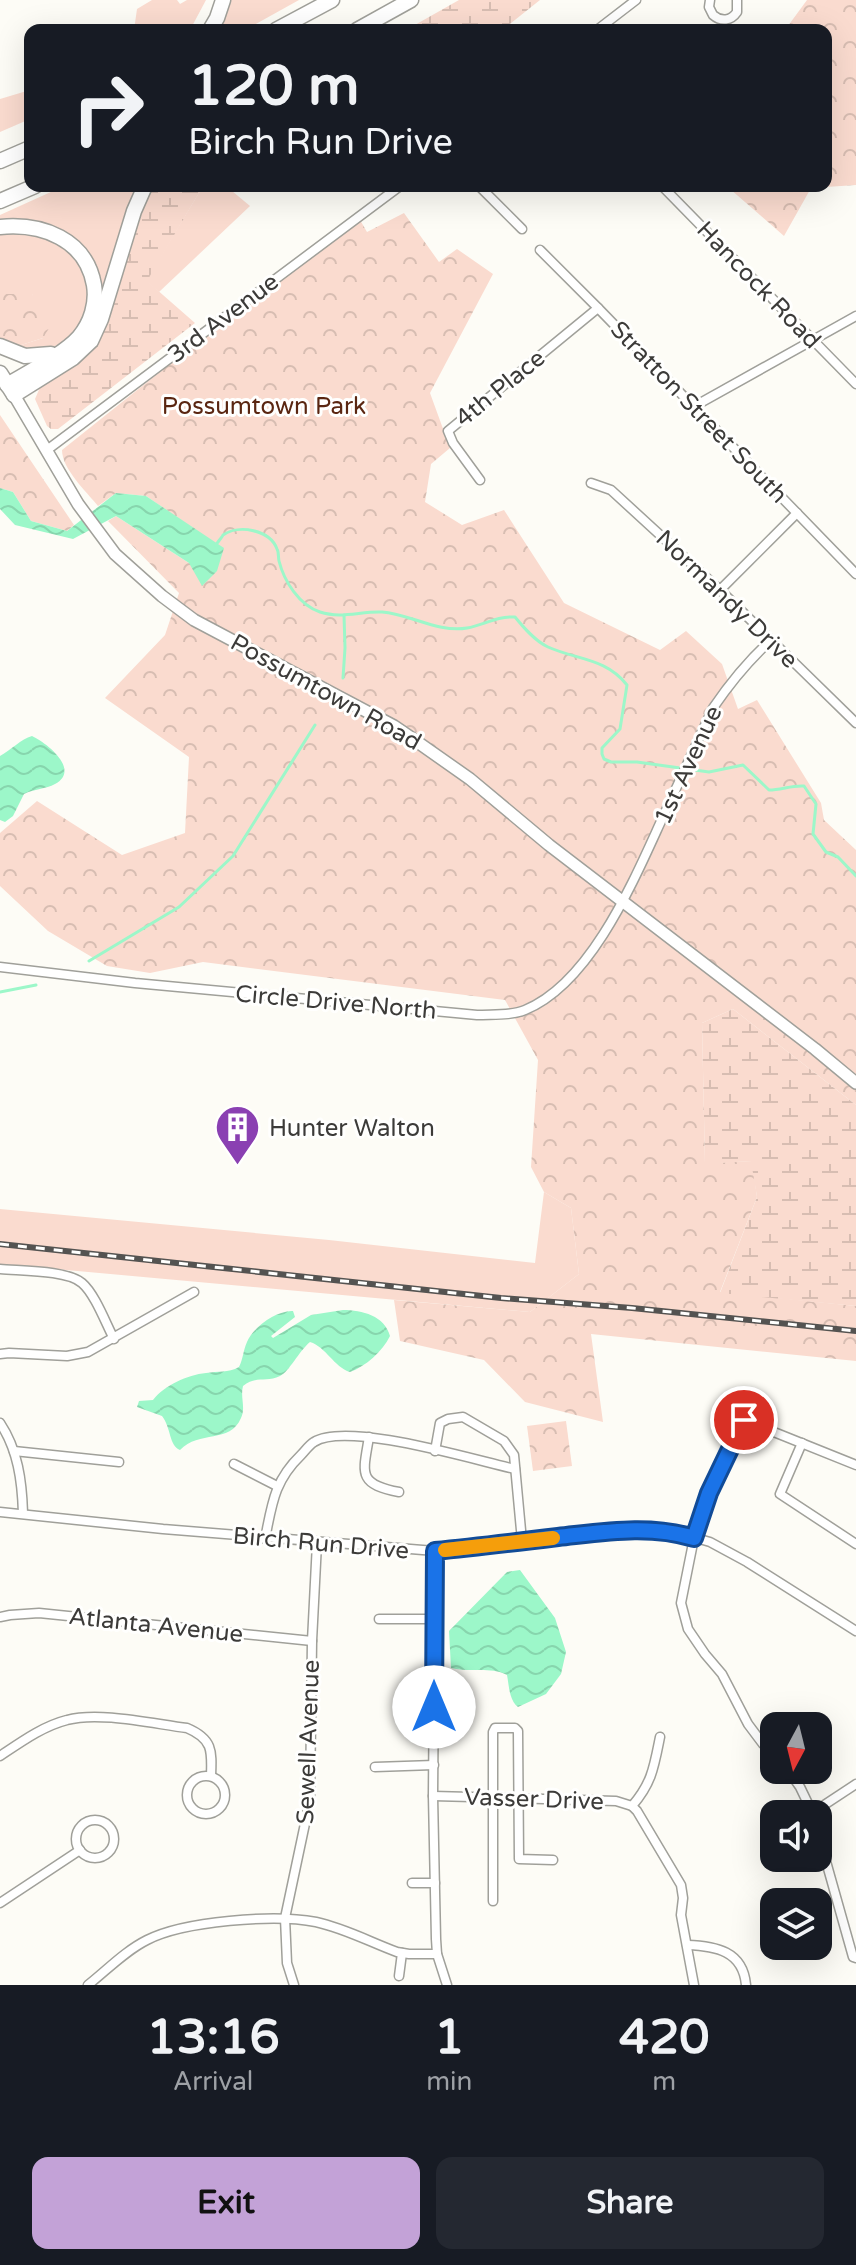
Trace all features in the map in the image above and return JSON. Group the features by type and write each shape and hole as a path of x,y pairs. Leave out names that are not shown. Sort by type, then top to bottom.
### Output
{"highway":[{"path":"214,24 223,0"},
{"path":"287,24 332,0"},
{"path":"368,24 411,0"},
{"path":"379,24 383,16"},
{"path":"0,161 24,151"},
{"path":"0,201 24,191"},
{"path":"7,384 73,358 91,341 142,192"},
{"path":"0,227 27,227 53,234 78,250 89,267 95,294 91,316 78,337 7,384"},
{"path":"0,346 25,356 59,352"}],"main road":[{"name":"Possumtown Road","path":"7,384 78,504 115,554 138,576 194,620 394,726 470,779 549,845 856,1083"}],"street":[{"path":"605,24 636,0"},
{"path":"710,0 713,15 725,20 737,12 737,0"},
{"name":"3rd Avenue","path":"47,450 392,192"},
{"path":"485,192 522,229"},
{"name":"Hancock Road","path":"668,192 856,384"},
{"name":"Stratton Street South","path":"540,250 856,574"},
{"name":"4th Place","path":"480,480 448,431 598,308"},
{"path":"693,407 856,316"},
{"name":"Normandy Drive","path":"591,483 611,490 720,590 856,723"},
{"path":"720,590 797,513"},
{"name":"1st Avenue","path":"623,903 713,708 728,686 771,640"},
{"name":"Circle Drive North","path":"0,967 135,983 477,1015 499,1014 523,1011 550,996 574,973 623,903"},
{"path":"0,1269 61,1275 81,1281 114,1339"},
{"path":"0,1354 78,1355 114,1339 194,1292"},
{"path":"435,1451 440,1423 448,1419 463,1417 504,1441 514,1455 522,1541"},
{"path":"760,1740 748,1724 722,1674 688,1629 681,1603 694,1538 709,1493 744,1420 856,1465"},
{"path":"0,1423 14,1451 23,1513"},
{"path":"265,1539 277,1486 314,1442 332,1436 369,1437 515,1469"},
{"path":"369,1437 365,1475 380,1488 399,1492"},
{"path":"802,1443 780,1494 856,1544"},
{"path":"14,1451 119,1462"},
{"path":"234,1464 277,1486"},
{"name":"Birch Run Drive","path":"0,1512 265,1539 435,1551 629,1530 675,1532 710,1542 747,1562 856,1631"},
{"name":"Sewell Avenue","path":"294,1985 287,1963 285,1918 310,1800 317,1543"},
{"path":"435,1551 435,1883 437,1954 447,1985"},
{"name":"Atlanta Avenue","path":"0,1617 39,1613 312,1641"},
{"path":"379,1619 435,1619"},
{"path":"0,1756 54,1724 71,1718 98,1717 187,1728 201,1734 212,1754 211,1776"},
{"path":"493,1901 493,1731 497,1728 515,1728 518,1732 519,1859 553,1860"},
{"path":"632,1806 649,1785 660,1737"},
{"path":"375,1767 434,1765"},
{"path":"211,1776 223,1786 223,1803 215,1812 198,1812 189,1804 188,1787 196,1778 211,1776"},
{"path":"832,1800 856,1784"},
{"name":"Vasser Drive","path":"433,1796 616,1801 632,1806 681,1885 681,1915 694,1985"},
{"path":"90,1820 102,1820 114,1833 114,1845 107,1855 95,1858 80,1850 76,1836 84,1823 90,1820"},
{"path":"0,1903 80,1850"},
{"path":"829,1872 853,1957 856,1958"},
{"path":"412,1883 435,1883"},
{"path":"88,1985 146,1940 171,1931 255,1919 285,1918 329,1926 402,1953 437,1954"},
{"path":"687,1945 708,1945 731,1956 745,1973 746,1985"},
{"path":"399,1976 402,1953"}],"green space":[{"path":"152,0 177,0 180,4 187,0 206,0 193,24 135,24 137,9"},
{"path":"231,0 299,0 256,24 222,24"},
{"path":"459,0 540,0 510,24 417,24"},
{"path":"807,0 856,0 856,185 832,187 832,24 789,24"},
{"path":"24,92 24,122 0,132 0,99"},
{"path":"51,192 139,192 103,295 100,295 80,245 0,221 0,215"},
{"path":"150,192 199,192 147,281 195,323 58,429 51,429 35,399 41,385 89,352 140,210"},
{"path":"199,192 233,192 250,206 159,292 146,281"},
{"path":"733,192 809,192 784,236"},
{"name":"Possumtown Park","path":"404,213 439,262 457,249 493,274 430,393 450,448 431,464 425,502 462,525 504,510 564,603 660,650 686,631 722,664 738,709 757,700 821,803 824,820 856,850 856,1105 733,1009 702,1023 705,1163 752,1161 757,1197 720,1292 856,1306 856,1361 591,1334 603,1422 525,1402 484,1360 400,1341 394,1300 530,1312 579,1274 571,1208 544,1192 531,1167 538,1060 505,1000 203,962 150,973 107,966 48,931 0,886 0,833 37,801 122,855 185,833 189,757 105,698 165,635 179,593 108,521 116,516 189,563 194,529 146,496 116,493 98,506 70,472 62,450 360,220 367,232"},
{"path":"28,232 54,241 71,252 84,270 88,284 85,313 78,326 69,337 43,350 18,346 43,338 32,294 0,294 0,234"},
{"path":"0,294 32,294 51,325 43,338 18,346 0,338"},
{"path":"0,415 74,525 67,531 31,521 13,492 0,488"},
{"path":"733,1009 856,1105 856,1306 720,1293 757,1197 751,1161 705,1164 702,1023"},
{"path":"544,1192 571,1208 579,1274 530,1312 0,1264 0,1209 535,1263"},
{"path":"566,1421 572,1466 533,1471 527,1426"}],"water":[{"path":"0,488 13,492 31,521 67,531 116,493 146,496 224,548 217,571 202,586 189,563 116,516 73,539 15,525 0,509"},
{"path":"32,736 59,757 64,772 55,784 24,794 13,816 5,822 0,820 0,756"},
{"path":"343,1310 365,1313 383,1324 390,1336 378,1353 350,1372 310,1342 283,1374 243,1386 242,1414 230,1431 196,1440 180,1450 174,1445 162,1416 137,1407 139,1401 153,1400 184,1378 239,1367 250,1336 273,1316 293,1311 295,1317 271,1336 273,1338 311,1315"},
{"path":"520,1570 555,1618 566,1652 561,1674 546,1694 518,1707 511,1696 507,1675 451,1668 449,1631 507,1572"}],"waterway":[{"path":"216,545 223,535 237,530 253,531 268,537 278,550 281,569 294,591 312,609 328,614 382,612 456,629 515,617 543,644 600,665 619,676 627,685 620,729 602,748 604,759 709,772 743,765 769,790 804,786 816,804 813,834 826,852 838,857 856,876"},
{"path":"343,678 344,615"},
{"path":"89,961 179,907 233,856 315,725"},
{"path":"0,992 36,985"}],"railway":[{"path":"0,1244 501,1298 856,1331"}],"slow traffic":[{"path":"445,1550 553,1538"}],"place":[{"name":"Hunter Walton","path":"238,1167"}],"route":[{"path":"434,1707 435,1551 615,1531 656,1530 694,1538 709,1493 744,1420"}]}
